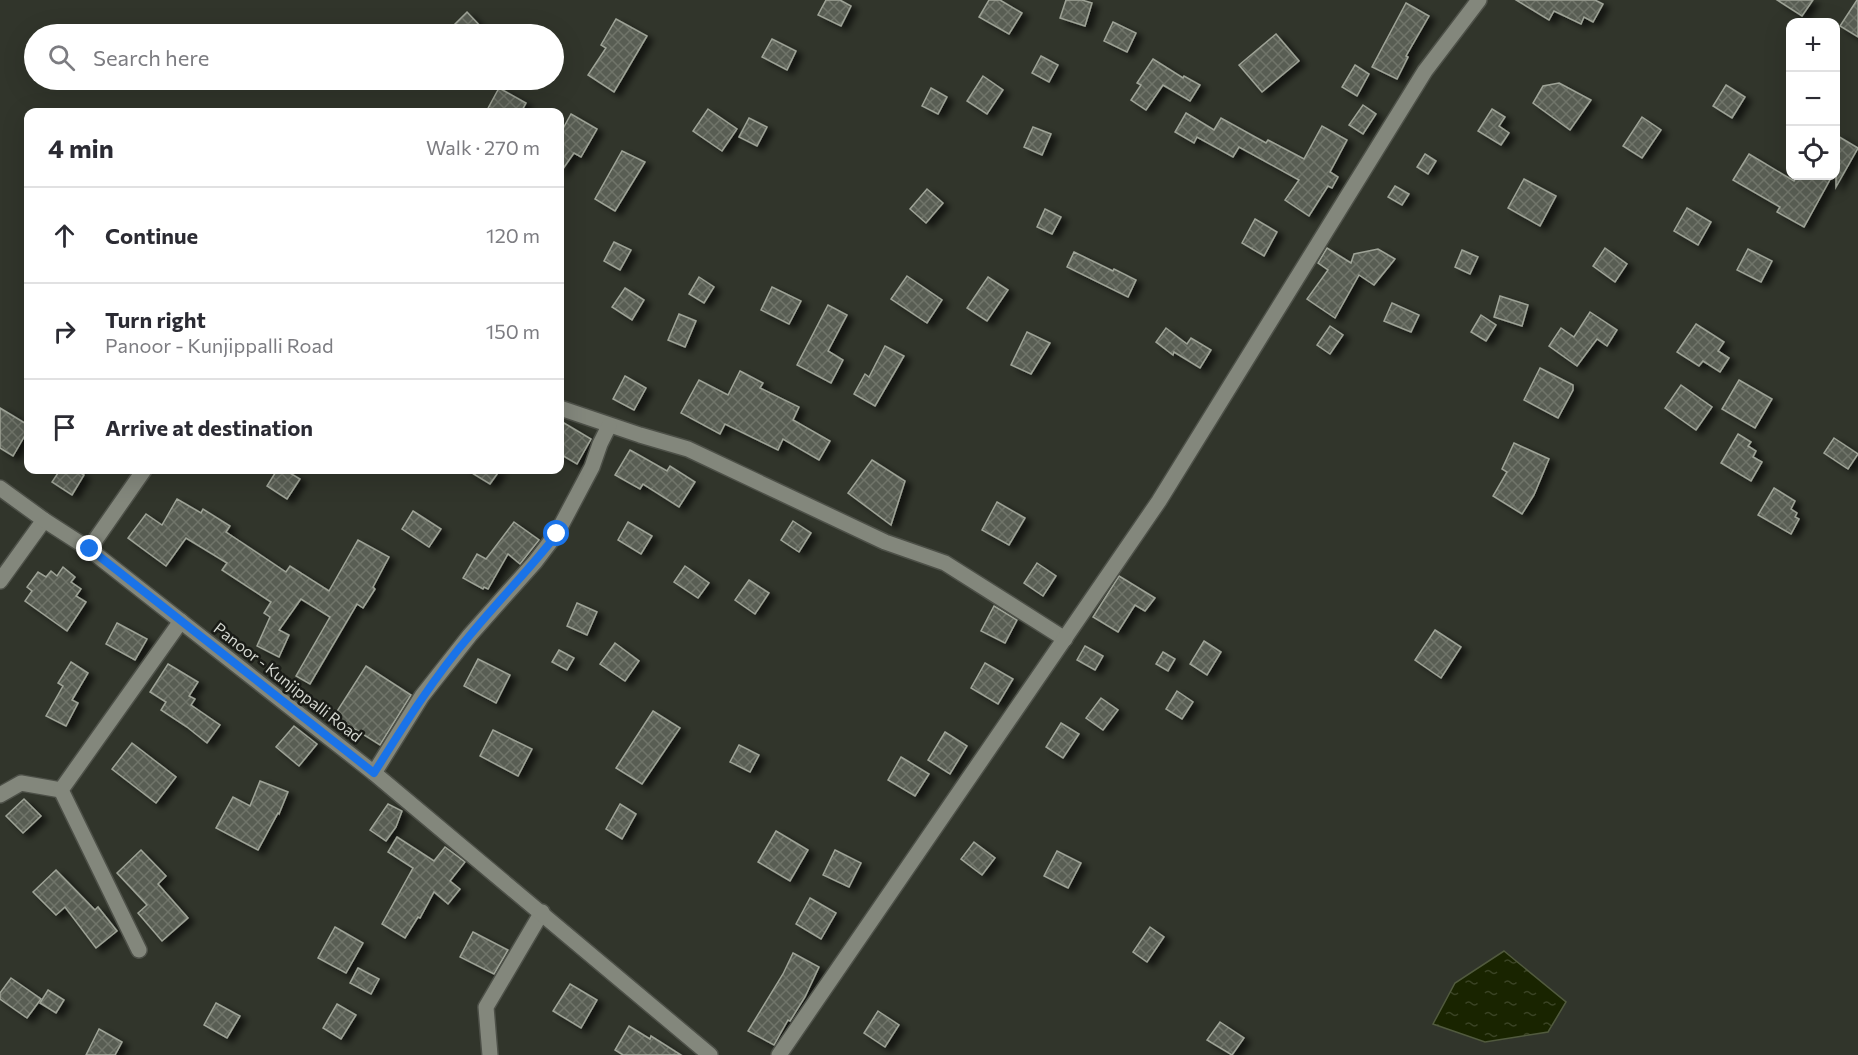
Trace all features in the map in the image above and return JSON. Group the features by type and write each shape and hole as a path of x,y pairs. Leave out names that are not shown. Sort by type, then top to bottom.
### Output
{"street":[{"path":"779,1055 1159,501 1425,71 1479,0"},
{"path":"564,409 609,426 688,449 885,542 945,563 1065,639"},
{"path":"374,773 422,696 470,635 557,534 592,467 609,426"},
{"path":"90,549 141,474"},
{"name":"Panoor - Kunjippalli Road","path":"0,488 44,520 90,549 374,773 710,1055"},
{"path":"0,581 44,520"},
{"path":"61,790 181,621"},
{"path":"0,795 21,783 61,790"},
{"path":"61,790 139,950"},
{"path":"490,1055 486,1007 542,912"}],"water":[{"path":"1504,951 1566,1002 1548,1032 1485,1042 1433,1024 1455,983"}],"building":[{"path":"826,0 840,0 851,6 841,26 818,15"},
{"path":"989,0 1000,0 1022,13 1009,34 979,17"},
{"path":"1066,0 1082,0 1092,3 1085,26 1060,18"},
{"path":"1516,0 1595,0 1603,4 1593,22 1584,17 1581,24 1554,11 1549,20"},
{"path":"1777,0 1813,0 1802,16"},
{"path":"1857,0 1858,0 1858,37 1840,26"},
{"path":"1406,3 1429,16 1406,56 1408,57 1397,79 1372,67"},
{"path":"467,12 478,24 455,24"},
{"path":"616,19 647,36 614,92 588,75 606,48 601,45"},
{"path":"1113,22 1136,33 1127,52 1104,41"},
{"path":"1276,34 1299,61 1262,92 1239,65"},
{"path":"772,39 796,51 787,70 762,57"},
{"path":"1041,56 1058,65 1049,82 1032,73"},
{"path":"1153,59 1183,78 1184,76 1200,85 1190,101 1163,85 1146,110 1131,100 1141,85 1137,83"},
{"path":"1355,65 1369,74 1357,96 1342,87"},
{"path":"983,76 1003,90 987,114 967,101"},
{"path":"1559,83 1591,100 1570,130 1533,103 1543,86"},
{"path":"1726,85 1745,97 1732,118 1713,106"},
{"path":"931,88 947,97 938,114 922,106"},
{"path":"498,90 503,90 526,103 523,108 488,108"},
{"path":"1363,105 1376,114 1363,134 1349,125"},
{"path":"708,109 737,129 722,151 693,131"},
{"path":"1492,109 1505,117 1499,126 1509,133 1501,145 1478,131"},
{"path":"1186,113 1214,130 1221,118 1266,143 1268,140 1304,159 1322,126 1347,140 1330,172 1338,177 1332,188 1328,186 1309,216 1285,200 1299,180 1239,147 1233,157 1197,137 1194,143 1175,132"},
{"path":"571,114 597,129 581,157 574,153 564,167 564,127"},
{"path":"1642,117 1661,130 1642,158 1623,146"},
{"path":"749,118 767,127 757,146 739,137"},
{"path":"1033,127 1051,134 1042,155 1024,147"},
{"path":"1840,137 1858,148 1840,180"},
{"path":"622,151 645,162 615,211 595,199"},
{"path":"1425,154 1436,161 1428,174 1417,167"},
{"path":"1749,154 1786,176 1786,180 1830,180 1804,227 1777,212 1780,207 1733,180"},
{"path":"1524,179 1556,196 1540,226 1508,208"},
{"path":"1395,186 1409,194 1402,205 1388,197"},
{"path":"927,189 943,203 926,223 910,209"},
{"path":"1687,208 1711,222 1698,245 1674,231"},
{"path":"1045,209 1061,217 1052,234 1037,227"},
{"path":"1255,219 1277,232 1264,256 1242,243"},
{"path":"614,242 631,250 620,270 604,261"},
{"path":"1327,248 1351,263 1354,254 1378,249 1395,259 1374,285 1359,275 1335,318 1307,299 1328,270 1318,263"},
{"path":"1605,248 1627,264 1615,282 1593,266"},
{"path":"1748,249 1772,261 1761,282 1737,270"},
{"path":"1462,250 1478,257 1470,274 1455,267"},
{"path":"1074,252 1136,280 1128,297 1067,267"},
{"path":"907,276 942,300 927,323 891,299"},
{"path":"699,277 714,287 704,303 689,294"},
{"path":"988,277 1008,290 987,321 967,308"},
{"path":"772,287 801,301 789,324 761,310"},
{"path":"625,288 644,300 632,320 612,307"},
{"path":"1500,296 1528,305 1522,326 1494,317"},
{"path":"1392,303 1419,315 1411,332 1384,321"},
{"path":"828,305 847,315 828,351 843,360 831,383 797,365"},
{"path":"1590,312 1617,330 1607,346 1597,339 1577,366 1549,346 1561,328 1574,337"},
{"path":"679,314 696,321 685,347 668,340"},
{"path":"1481,315 1496,325 1486,341 1471,332"},
{"path":"1696,324 1724,342 1718,351 1729,358 1720,372 1703,361 1699,366 1677,352"},
{"path":"1330,326 1343,335 1330,354 1317,345"},
{"path":"1166,328 1187,344 1191,338 1211,350 1200,368 1174,352 1173,355 1156,342"},
{"path":"1027,332 1050,343 1031,374 1011,365"},
{"path":"885,346 904,356 875,406 854,394 865,374 869,377"},
{"path":"1540,368 1573,385 1573,390 1558,418 1524,400"},
{"path":"740,371 763,383 760,388 799,407 793,420 830,441 819,460 783,439 778,450 725,424 720,434 681,413 699,380 728,395"},
{"path":"625,376 646,388 634,410 613,399"},
{"path":"1739,380 1772,399 1755,428 1722,409"},
{"path":"1681,385 1712,407 1696,430 1665,408"},
{"path":"0,408 24,423 24,437 13,456 0,448"},
{"path":"564,423 591,439 577,464 564,456"},
{"path":"1738,434 1751,442 1748,446 1756,451 1753,457 1762,462 1751,481 1721,463"},
{"path":"1834,438 1858,454 1848,469 1824,453"},
{"path":"1514,443 1549,459 1534,495 1522,514 1493,496 1507,472 1502,469"},
{"path":"630,450 667,471 670,466 695,482 679,507 643,484 640,489 615,475"},
{"path":"872,460 905,481 891,525 848,493"},
{"path":"57,474 84,475 72,495 52,482"},
{"path":"274,474 292,474 300,479 287,499 267,486"},
{"path":"474,474 497,474 490,484"},
{"path":"1774,488 1795,501 1791,509 1797,513 1795,517 1799,519 1791,534 1758,515"},
{"path":"177,499 201,513 203,509 230,526 226,532 286,572 290,566 329,591 358,540 389,557 373,587 375,589 363,608 357,604 310,684 296,676 330,617 301,599 279,630 289,635 279,657 257,646 270,617 264,613 271,602 222,570 227,563 186,538 166,566 128,538 146,514 162,525"},
{"path":"997,502 1025,518 1009,545 982,530"},
{"path":"413,511 441,529 429,547 402,529"},
{"path":"793,521 811,533 799,552 781,540"},
{"path":"514,522 539,540 520,564 508,554 488,589 484,587 483,589 463,578 477,554 486,559"},
{"path":"628,522 652,536 641,554 618,540"},
{"path":"1037,563 1056,576 1043,596 1024,583"},
{"path":"685,566 709,583 698,598 674,582"},
{"path":"63,567 75,577 71,582 81,589 76,596 86,602 67,631 25,601 32,591 27,587 38,572 46,577 51,571 57,576"},
{"path":"1119,576 1155,598 1145,611 1135,605 1118,632 1093,617"},
{"path":"749,580 769,593 755,614 735,600"},
{"path":"577,603 597,612 587,635 567,626"},
{"path":"994,606 1017,620 1005,643 981,631"},
{"path":"117,623 147,639 135,660 106,644"},
{"path":"1435,630 1461,647 1441,678 1415,660"},
{"path":"1204,641 1221,652 1207,675 1190,664"},
{"path":"615,643 639,661 625,681 600,664"},
{"path":"1085,646 1103,656 1095,670 1077,660"},
{"path":"559,650 574,658 567,670 552,662"},
{"path":"1163,652 1175,659 1168,671 1156,664"},
{"path":"478,659 510,675 496,703 464,686"},
{"path":"71,662 88,673 72,700 78,703 66,726 46,716 63,686 58,683"},
{"path":"985,663 1013,679 998,704 971,688"},
{"path":"168,664 198,682 189,696 195,699 191,705 220,725 207,743 161,710 166,702 150,692"},
{"path":"366,666 411,695 380,745 334,716"},
{"path":"1177,691 1193,702 1182,719 1166,709"},
{"path":"1101,698 1118,710 1103,730 1086,718"},
{"path":"653,711 680,728 642,784 616,768"},
{"path":"1061,723 1079,734 1063,758 1046,747"},
{"path":"294,726 317,744 299,766 276,747"},
{"path":"493,730 532,749 518,776 480,756"},
{"path":"945,732 967,746 950,774 928,760"},
{"path":"132,743 176,777 156,803 112,769"},
{"path":"739,745 759,755 750,772 730,762"},
{"path":"901,757 929,774 915,796 888,780"},
{"path":"260,781 288,792 279,814 258,850 216,828 233,797 250,806"},
{"path":"24,799 41,816 23,833 6,816"},
{"path":"388,804 402,811 396,827 386,841 370,830"},
{"path":"620,804 636,814 622,839 606,829"},
{"path":"776,831 808,850 790,881 758,862"},
{"path":"397,837 434,861 445,847 465,862 450,881 460,889 448,904 434,892 420,918 418,917 405,938 382,924 413,868 388,852"},
{"path":"974,842 995,858 982,875 961,859"},
{"path":"141,850 166,876 158,884 188,918 162,941 138,913 147,905 117,873"},
{"path":"835,850 861,863 849,887 823,875"},
{"path":"1057,851 1081,863 1068,888 1044,876"},
{"path":"56,870 95,910 98,907 117,931 96,948 65,907 56,915 33,892"},
{"path":"810,898 836,913 821,939 796,924"},
{"path":"335,927 363,943 346,973 318,958"},
{"path":"1150,927 1164,937 1147,962 1133,952"},
{"path":"473,932 508,950 494,974 460,957"},
{"path":"793,953 819,967 805,997 790,1021 788,1020 774,1045 748,1031 783,974"},
{"path":"358,968 379,979 371,994 350,983"},
{"path":"11,978 41,999 27,1018 0,999 0,993"},
{"path":"570,984 597,1000 581,1028 553,1011"},
{"path":"48,990 64,1000 56,1013 40,1003"},
{"path":"216,1003 240,1016 227,1038 204,1025"},
{"path":"337,1004 356,1015 341,1039 323,1028"},
{"path":"878,1011 899,1025 885,1047 864,1033"},
{"path":"1220,1022 1244,1038 1232,1055 1207,1040"},
{"path":"629,1026 650,1039 651,1036 681,1055 623,1055 615,1050"},
{"path":"99,1029 122,1042 115,1055 86,1055"}],"route":[{"path":"90,549 374,773 422,696 470,635 557,534"}]}
